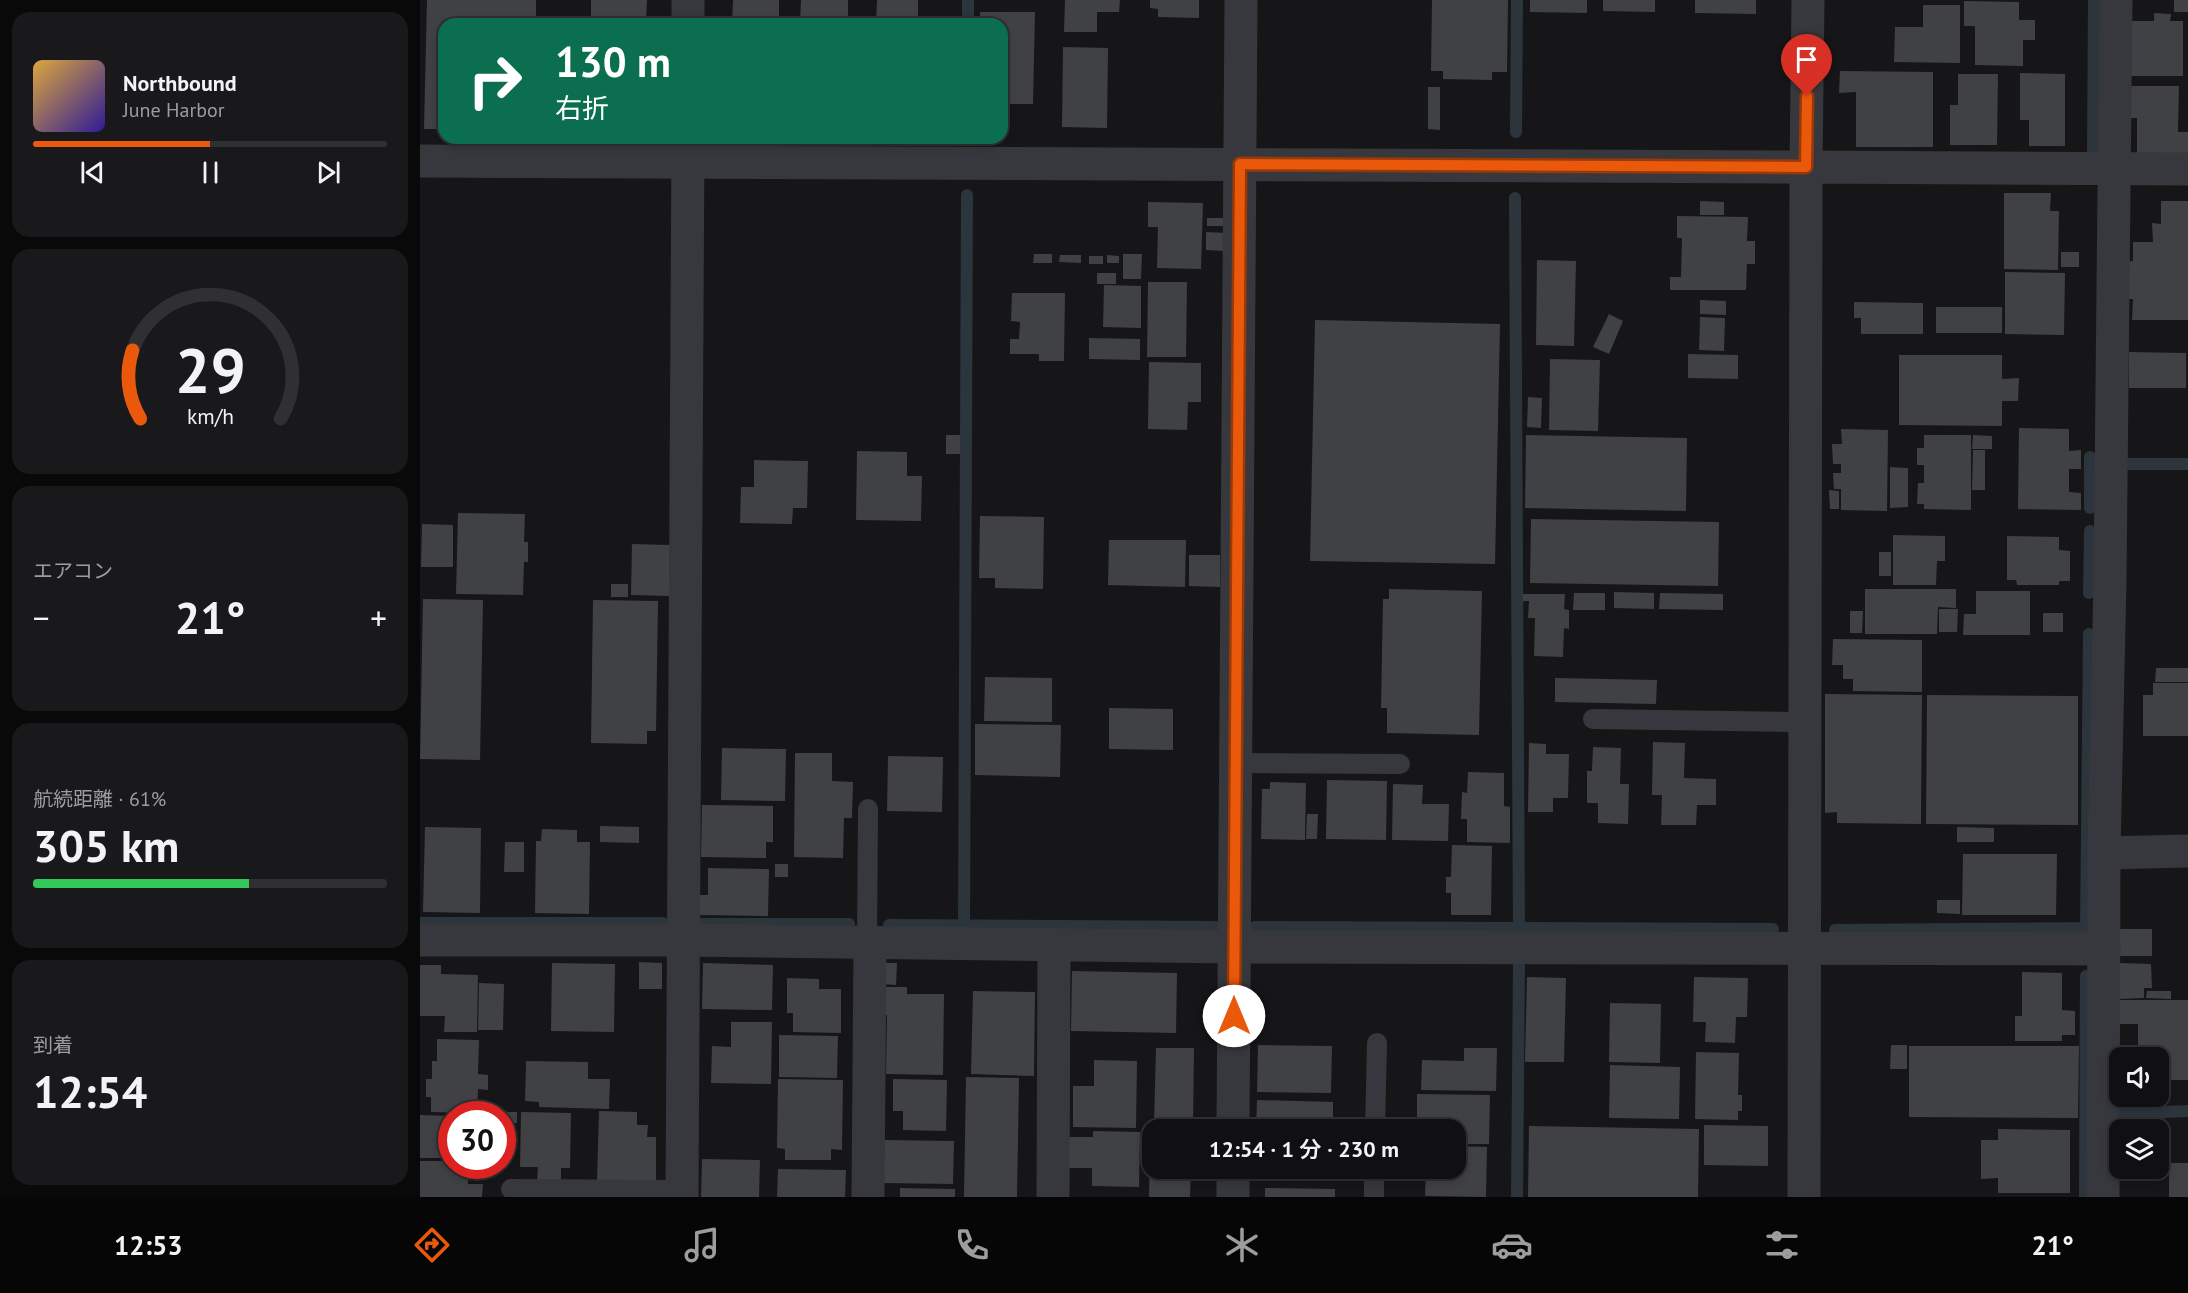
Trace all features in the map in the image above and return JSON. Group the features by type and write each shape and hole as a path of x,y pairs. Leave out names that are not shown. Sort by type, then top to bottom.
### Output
{"street":[{"path":"688,0 688,18"},
{"path":"1233,1119 1241,0"},
{"path":"1804,1197 1808,0"},
{"path":"2103,1197 2104,853 2110,579 2116,0"},
{"path":"682,1194 688,150"},
{"path":"420,161 688,150 1240,164 2188,169"},
{"path":"2104,853 2188,850"},
{"path":"420,940 682,940 1235,947 2104,949"},
{"path":"868,943 868,1197"},
{"path":"1053,1197 1054,945"},
{"path":"1233,1179 1233,1197"}],"lane":[{"path":"1593,719 1804,722"},
{"path":"1236,762 1400,764"},
{"path":"868,809 868,943"},
{"path":"1375,1119 1377,1043"},
{"path":"1374,1179 1374,1197"},
{"path":"511,1189 682,1194"}],"building":[{"path":"427,0 536,0 536,18 438,18 438,129 424,129"},
{"path":"591,0 647,0 646,18 591,18"},
{"path":"733,0 779,0 779,18 732,18"},
{"path":"801,0 848,0 848,18 800,18"},
{"path":"877,0 918,0 918,18 876,18"},
{"path":"1065,0 1120,0 1119,12 1097,12 1097,32 1064,32"},
{"path":"1150,0 1199,0 1199,18 1158,17 1158,9 1150,8"},
{"path":"1432,0 1508,0 1507,72 1492,72 1492,80 1443,79 1443,71 1431,71"},
{"path":"1530,0 1587,0 1587,13 1530,12"},
{"path":"1603,0 1655,0 1655,12 1603,11"},
{"path":"1695,0 1756,0 1756,14 1695,13"},
{"path":"2174,0 2188,0 2188,12 2174,12"},
{"path":"1964,1 2019,2 2019,20 2035,20 2035,40 2023,40 2023,66 1975,65 1975,26 1964,26"},
{"path":"1923,5 1960,5 1960,63 1894,62 1895,27 1923,27"},
{"path":"980,12 1035,12 1033,104 1008,104 1008,18 980,18"},
{"path":"2154,13 2171,14 2170,21 2183,21 2183,76 2129,76 2130,21 2154,21"},
{"path":"1063,47 1108,48 1107,128 1062,127"},
{"path":"1840,71 1933,72 1933,147 1856,147 1856,92 1839,93"},
{"path":"2020,73 2065,74 2065,146 2029,146 2029,120 2020,120"},
{"path":"1958,74 1998,74 1997,145 1950,145 1950,105 1958,105"},
{"path":"2129,86 2179,86 2178,132 2188,132 2188,153 2137,153 2137,118 2129,118"},
{"path":"1428,87 1440,87 1440,130 1428,129"},
{"path":"2004,193 2051,193 2050,211 2059,211 2058,270 2004,269"},
{"path":"1700,201 1724,202 1724,215 1700,215"},
{"path":"2161,201 2188,201 2188,320 2132,320 2133,299 2124,299 2124,262 2133,261 2133,242 2153,242 2152,223 2161,224"},
{"path":"1148,202 1203,203 1201,269 1157,268 1158,227 1148,227"},
{"path":"1677,216 1748,217 1747,241 1755,241 1755,264 1747,264 1746,290 1670,290 1670,277 1681,277 1682,238 1677,238"},
{"path":"1207,218 1226,218 1226,226 1207,226"},
{"path":"1206,232 1226,233 1226,251 1206,250"},
{"path":"2061,252 2079,252 2079,267 2061,267"},
{"path":"1034,254 1052,254 1052,263 1033,263"},
{"path":"1123,254 1142,254 1141,279 1123,279"},
{"path":"1060,255 1081,255 1081,263 1059,262"},
{"path":"1107,255 1119,256 1119,263 1107,263"},
{"path":"1089,256 1103,256 1103,264 1089,264"},
{"path":"1537,260 1576,261 1574,346 1536,345"},
{"path":"2005,272 2065,273 2064,335 2005,334"},
{"path":"1097,273 1116,273 1116,284 1097,284"},
{"path":"1148,282 1187,282 1186,357 1147,357"},
{"path":"1104,285 1141,286 1141,328 1103,327"},
{"path":"1012,293 1065,293 1064,361 1039,361 1039,354 1010,354 1010,339 1019,339 1020,322 1011,321"},
{"path":"1700,300 1726,301 1726,315 1700,314"},
{"path":"1854,302 1923,303 1923,334 1861,334 1861,318 1854,318"},
{"path":"1936,307 2002,307 2002,333 1936,333"},
{"path":"1609,314 1623,321 1609,354 1593,347"},
{"path":"1700,317 1725,318 1724,351 1699,350"},
{"path":"1315,320 1500,324 1495,564 1310,561"},
{"path":"1089,338 1140,339 1140,360 1089,359"},
{"path":"2129,352 2186,353 2186,388 2129,388"},
{"path":"1688,354 1738,355 1738,379 1688,378"},
{"path":"1899,355 2002,355 2002,379 2019,378 2018,401 2002,401 2002,426 1899,425"},
{"path":"1550,359 1600,360 1598,431 1549,430"},
{"path":"1149,362 1201,363 1201,402 1188,402 1187,430 1148,429"},
{"path":"1528,397 1542,398 1541,428 1527,427"},
{"path":"2019,428 2069,429 2069,451 2081,450 2081,469 2069,469 2069,492 2081,493 2081,510 2018,509"},
{"path":"1841,429 1888,430 1887,511 1841,510 1841,489 1834,489 1833,473 1841,473 1841,464 1833,464 1832,444 1842,444"},
{"path":"946,435 960,435 960,454 946,454"},
{"path":"1526,435 1687,438 1686,511 1525,508"},
{"path":"1924,435 1971,435 1971,510 1924,509 1924,504 1917,504 1918,483 1924,483 1924,465 1917,465 1917,448 1924,448"},
{"path":"1973,435 1992,436 1992,449 1972,449"},
{"path":"1973,450 1985,450 1985,490 1972,490"},
{"path":"857,451 907,452 907,476 922,476 921,521 856,520"},
{"path":"754,460 808,461 807,508 793,508 792,524 740,523 741,487 754,487"},
{"path":"1890,467 1908,468 1908,507 1890,508"},
{"path":"1829,490 1839,491 1839,509 1830,509"},
{"path":"458,513 525,514 524,542 528,542 528,562 524,562 523,595 456,594"},
{"path":"980,516 1044,517 1043,589 995,588 995,578 979,578"},
{"path":"1531,519 1719,522 1718,586 1530,583"},
{"path":"422,524 453,525 453,567 421,567"},
{"path":"1893,535 1945,536 1945,561 1937,561 1936,585 1893,585"},
{"path":"2007,536 2059,537 2059,550 2070,551 2070,581 2059,581 2059,585 2017,585 2016,580 2007,580"},
{"path":"1109,540 1186,540 1185,587 1108,585"},
{"path":"632,544 670,545 669,596 631,595"},
{"path":"1879,552 1891,552 1891,576 1879,576"},
{"path":"1189,555 1220,555 1220,587 1189,586"},
{"path":"611,584 628,584 628,597 611,597"},
{"path":"1389,589 1482,591 1479,735 1387,733 1387,708 1381,708 1383,599 1389,599"},
{"path":"1865,589 1956,589 1956,608 1938,607 1937,634 1865,634"},
{"path":"1976,591 2030,591 2030,635 1963,635 1964,614 1976,614"},
{"path":"1614,592 1654,593 1654,609 1614,608"},
{"path":"1574,593 1605,593 1605,610 1573,610"},
{"path":"1660,593 1723,594 1723,610 1659,609"},
{"path":"1523,594 1565,594 1564,609 1569,610 1569,629 1564,628 1563,657 1534,656 1535,618 1528,618 1529,601 1523,601"},
{"path":"423,599 483,600 480,760 420,759"},
{"path":"593,600 658,601 656,731 647,731 647,744 591,743"},
{"path":"1939,609 1958,609 1957,632 1939,632"},
{"path":"1850,611 1863,611 1862,633 1850,633"},
{"path":"2043,613 2063,613 2063,632 2043,632"},
{"path":"1833,639 1922,640 1922,692 1853,691 1853,679 1843,679 1843,665 1832,665"},
{"path":"2156,668 2188,668 2188,682 2155,682"},
{"path":"985,677 1052,678 1052,722 984,721"},
{"path":"1555,678 1657,680 1656,704 1555,702"},
{"path":"2153,683 2188,683 2188,736 2143,736 2143,695 2153,695"},
{"path":"1825,694 1922,695 1921,824 1837,823 1837,812 1825,813"},
{"path":"1927,695 2078,696 2078,825 1926,824"},
{"path":"1109,708 1173,709 1173,750 1109,749"},
{"path":"975,724 1061,725 1060,777 975,775"},
{"path":"1653,742 1685,743 1684,778 1716,779 1716,805 1697,805 1696,825 1661,825 1662,795 1652,795"},
{"path":"1529,743 1546,744 1546,754 1569,754 1568,798 1553,798 1553,812 1528,812"},
{"path":"1593,747 1621,748 1620,784 1629,784 1628,824 1598,823 1598,803 1587,803 1587,771 1592,771"},
{"path":"722,748 786,749 785,801 721,800"},
{"path":"795,753 832,753 832,781 853,782 852,818 844,818 843,858 794,857"},
{"path":"888,756 943,757 942,812 887,811"},
{"path":"1468,772 1504,773 1504,806 1510,807 1510,843 1467,842 1467,819 1461,819 1462,792 1467,793"},
{"path":"1327,780 1387,781 1386,840 1326,839"},
{"path":"1270,782 1306,783 1305,840 1261,839 1262,789 1270,789"},
{"path":"1393,784 1423,785 1422,804 1449,804 1448,841 1392,840"},
{"path":"702,805 773,806 773,842 766,842 766,858 701,857"},
{"path":"1307,814 1318,814 1317,839 1306,839"},
{"path":"600,826 639,827 639,843 600,842"},
{"path":"425,827 481,828 480,913 423,912"},
{"path":"1957,827 1994,828 1994,842 1957,842"},
{"path":"542,829 577,830 577,842 590,842 589,914 535,913 536,841 541,841"},
{"path":"505,842 524,842 524,872 504,872"},
{"path":"1452,845 1492,846 1491,915 1451,915 1451,893 1446,893 1446,877 1451,877"},
{"path":"1963,854 2057,854 2056,915 1962,915"},
{"path":"775,864 788,864 788,877 775,877"},
{"path":"708,868 769,869 768,916 700,915 700,895 708,895"},
{"path":"1937,900 1960,900 1960,914 1937,913"},
{"path":"2119,929 2152,929 2152,956 2119,956"},
{"path":"639,962 662,963 662,989 639,989"},
{"path":"552,963 615,964 614,1032 551,1031"},
{"path":"703,963 773,965 772,1010 702,1009"},
{"path":"880,963 897,963 896,985 880,984"},
{"path":"2120,963 2151,964 2152,988 2144,988 2144,998 2120,999"},
{"path":"420,965 441,965 441,974 478,975 477,1032 444,1032 445,1016 420,1016"},
{"path":"1072,971 1177,973 1176,1033 1071,1031"},
{"path":"2022,972 2062,973 2062,1010 2075,1011 2075,1035 2062,1035 2062,1041 2015,1041 2015,1016 2022,1016"},
{"path":"1527,977 1566,978 1564,1062 1525,1062"},
{"path":"1694,977 1748,978 1747,1017 1736,1017 1735,1043 1705,1042 1706,1022 1693,1022"},
{"path":"787,978 819,979 819,989 841,989 841,1033 793,1032 793,1013 787,1013"},
{"path":"479,983 504,984 503,1030 478,1030"},
{"path":"882,987 907,987 907,994 944,994 943,1075 886,1074 887,1015 882,1015"},
{"path":"973,991 1035,992 1034,1076 971,1074"},
{"path":"2147,991 2171,991 2171,999 2146,998"},
{"path":"2118,1000 2188,1000 2188,1080 2169,1080 2169,1047 2138,1047 2138,1024 2118,1024"},
{"path":"1610,1003 1661,1004 1660,1063 1609,1062"},
{"path":"731,1022 772,1022 771,1084 711,1083 712,1046 731,1047"},
{"path":"779,1035 838,1036 837,1078 779,1077"},
{"path":"437,1039 479,1040 478,1074 488,1075 488,1090 478,1089 478,1101 438,1101 438,1112 431,1112 431,1097 426,1097 426,1079 432,1079 432,1061 437,1061"},
{"path":"1258,1045 1332,1046 1331,1093 1257,1092"},
{"path":"1891,1045 1907,1045 1907,1069 1890,1069"},
{"path":"1909,1046 2079,1046 2078,1118 1909,1117"},
{"path":"1156,1048 1194,1048 1193,1119 1154,1119"},
{"path":"1464,1048 1497,1048 1496,1091 1421,1090 1422,1060 1464,1061"},
{"path":"1696,1052 1739,1053 1738,1095 1742,1095 1742,1111 1738,1111 1738,1120 1695,1119"},
{"path":"1094,1060 1137,1061 1136,1128 1073,1127 1073,1086 1094,1086"},
{"path":"526,1061 588,1062 588,1079 610,1079 609,1109 539,1107 539,1102 525,1101"},
{"path":"1610,1065 1680,1067 1679,1119 1609,1118"},
{"path":"966,1077 1019,1078 1017,1197 964,1197"},
{"path":"778,1079 843,1080 842,1150 831,1149 831,1160 785,1160 785,1149 777,1148"},
{"path":"893,1079 947,1080 946,1131 903,1130 903,1111 893,1111"},
{"path":"1417,1094 1490,1095 1489,1144 1466,1144 1466,1119 1417,1119"},
{"path":"1257,1100 1333,1102 1333,1119 1256,1119"},
{"path":"599,1111 637,1112 637,1125 648,1125 647,1137 656,1137 656,1182 597,1181"},
{"path":"521,1112 571,1113 570,1168 561,1168 561,1183 537,1183 538,1167 520,1167"},
{"path":"420,1115 438,1116 438,1158 420,1158"},
{"path":"1704,1125 1768,1126 1768,1166 1704,1165"},
{"path":"1529,1126 1699,1129 1698,1197 1528,1197"},
{"path":"1998,1129 2070,1130 2070,1193 1998,1193 1998,1178 1981,1179 1981,1140 1998,1140"},
{"path":"1093,1131 1140,1132 1139,1187 1092,1186 1092,1168 1067,1168 1067,1137 1093,1137"},
{"path":"883,1140 954,1141 953,1184 882,1183"},
{"path":"1466,1146 1487,1147 1486,1197 1425,1196 1426,1179 1466,1179"},
{"path":"702,1159 760,1160 759,1197 701,1197"},
{"path":"420,1161 438,1161 438,1179 468,1179 468,1184 483,1184 482,1197 420,1197"},
{"path":"2169,1163 2188,1163 2188,1197 2169,1197"},
{"path":"778,1169 846,1170 845,1197 777,1197"},
{"path":"1149,1179 1191,1179 1190,1197 1149,1197"},
{"path":"900,1188 955,1189 955,1197 900,1197"},
{"path":"1265,1188 1335,1189 1335,1197 1265,1197"}],"waterway":[{"path":"968,0 968,18"},
{"path":"1516,132 1517,0"},
{"path":"2093,153 2094,0"},
{"path":"964,925 967,195"},
{"path":"1515,198 1519,929"},
{"path":"2090,457 2090,508"},
{"path":"2120,464 2188,464"},
{"path":"2089,593 2090,531"},
{"path":"1835,930 2086,928 2089,634"},
{"path":"420,923 663,923"},
{"path":"702,924 849,924"},
{"path":"889,925 1216,927"},
{"path":"1255,927 1773,929"},
{"path":"1517,1197 1519,963"},
{"path":"2085,1197 2086,976"},
{"path":"2119,1114 2188,1111"}],"route":[{"path":"1234,1016 1240,164 1806,167 1807,96"}]}
